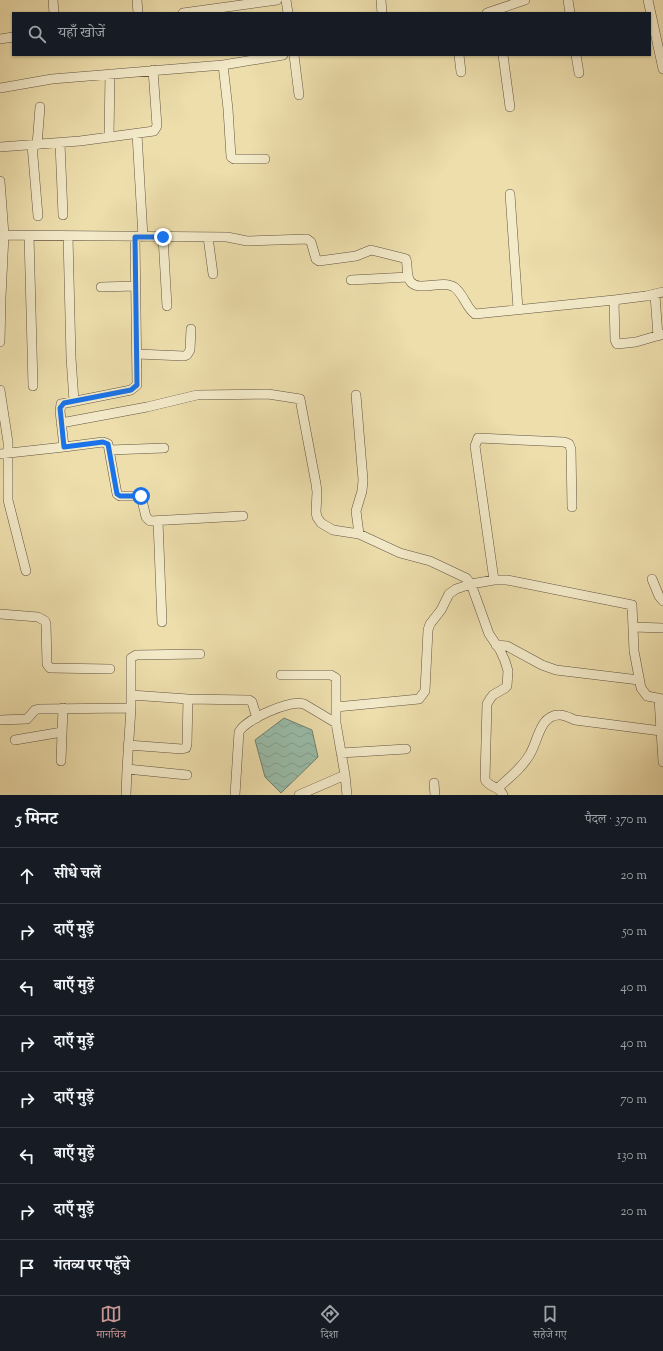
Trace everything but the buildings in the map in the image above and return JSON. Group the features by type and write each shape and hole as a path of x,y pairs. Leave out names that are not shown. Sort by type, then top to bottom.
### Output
{"street":[{"path":"53,0 54,12"},
{"path":"137,0 138,12"},
{"path":"188,12 224,4 277,0"},
{"path":"286,0 288,12"},
{"path":"381,0 382,12"},
{"path":"497,11 525,0"},
{"path":"568,0 570,12"},
{"path":"648,0 651,12"},
{"path":"651,14 663,69"},
{"path":"0,39 12,37"},
{"path":"0,88 52,79 223,65 277,56"},
{"path":"294,56 299,95"},
{"path":"459,56 460,72"},
{"path":"503,56 510,108"},
{"path":"576,56 579,73"},
{"path":"223,65 228,109 230,157 234,159 265,159"},
{"path":"0,147 60,143 154,131 157,126 153,70"},
{"path":"108,137 110,74"},
{"path":"38,216 35,145 40,106"},
{"path":"64,447 60,408 61,404 131,390 135,388 138,382 136,286 139,237 137,134"},
{"path":"60,143 63,215"},
{"path":"0,181 4,235 0,342"},
{"path":"510,194 518,309"},
{"path":"4,235 227,237 247,241 307,239 311,242 316,259 319,261 356,256 367,251 375,250 403,258 406,260 408,277 411,283 417,285 443,284 454,287 475,314 659,294 660,335 636,342 619,344 616,342 614,300"},
{"path":"29,235 32,386"},
{"path":"68,236 71,358 74,401"},
{"path":"163,237 167,306"},
{"path":"208,237 213,274"},
{"path":"351,280 408,277"},
{"path":"101,287 136,286"},
{"path":"137,354 187,355 190,350 191,329"},
{"path":"0,390 8,442 4,454 4,500 26,571"},
{"path":"61,422 147,407 197,395 218,396 268,394 298,398 301,401 316,484 316,512 317,517 321,522 333,530 359,534 400,553 430,562 466,578 471,584 488,634 505,661 508,680 508,686 494,695 487,704 484,773 488,785 501,792 530,754 541,728 548,719 554,715 563,715 575,720 661,731"},
{"path":"356,395 363,480 362,491 356,512 359,534"},
{"path":"494,580 475,446 478,438 564,442 569,444 571,449 572,507"},
{"path":"4,454 103,442 108,444 110,450 117,494 120,496 141,496 148,520 152,522 243,516"},
{"path":"110,450 164,448"},
{"path":"158,521 162,622"},
{"path":"652,579 659,596 663,601"},
{"path":"336,707 419,699 425,692 428,630 430,624 441,610 449,594 456,589 471,584 494,580 507,580 629,603 633,607 634,651 639,680 643,692 647,696 661,699 663,762"},
{"path":"0,614 38,617 45,621 47,664 50,668 110,669"},
{"path":"633,627 663,628"},
{"path":"496,645 507,646 542,665 556,670 639,680"},
{"path":"126,795 131,708 130,661 133,656 200,654"},
{"path":"281,675 335,676 337,681 336,723 347,795"},
{"path":"131,695 248,700 252,702 257,718"},
{"path":"128,745 182,749 186,748 188,698"},
{"path":"235,795 239,732 242,728 264,713 279,707 301,703 336,723"},
{"path":"0,720 27,718 39,708 131,708"},
{"path":"61,761 64,708"},
{"path":"15,740 62,732"},
{"path":"341,753 406,749"},
{"path":"127,769 187,775"},
{"path":"299,795 345,775"},
{"path":"434,783 435,795"}],"water":[{"path":"284,718 312,730 318,757 281,793 265,777 255,740"}],"route":[{"path":"141,496 120,496 116,493 109,445 106,442 64,447 60,408 61,404 64,403 131,390 137,385 135,237 163,237"}]}
